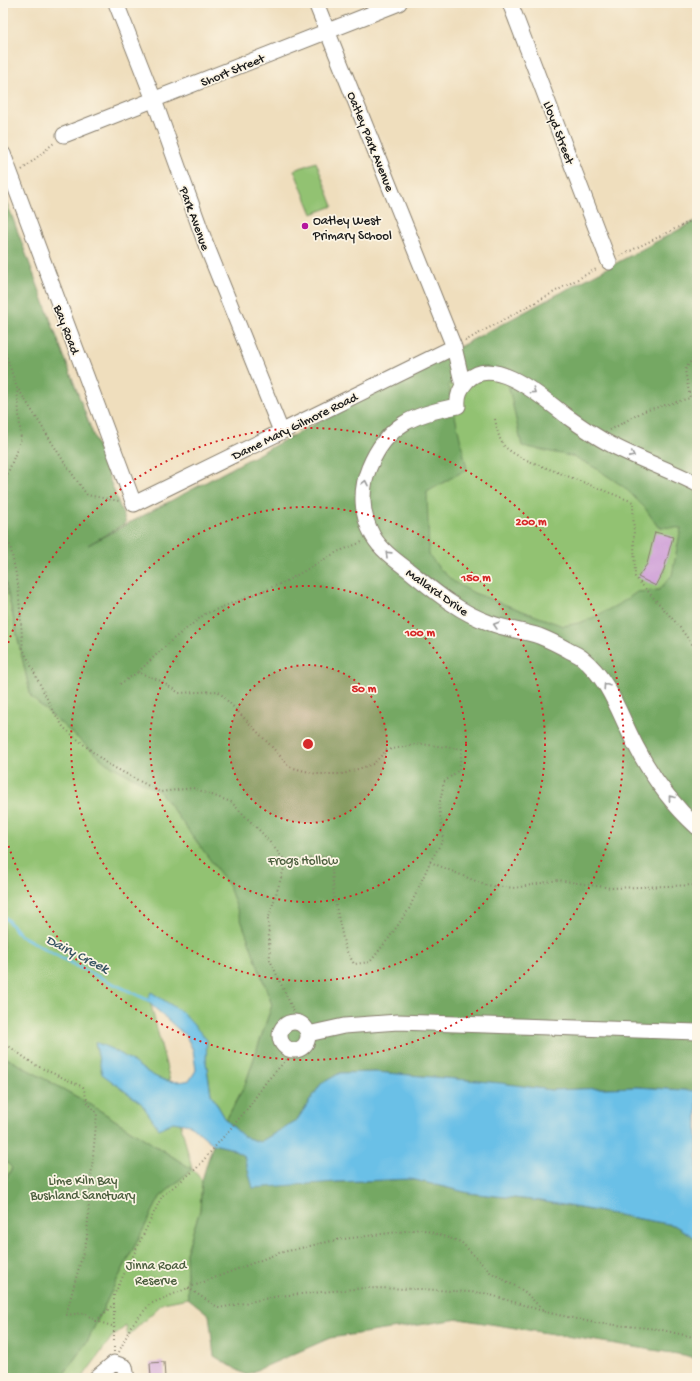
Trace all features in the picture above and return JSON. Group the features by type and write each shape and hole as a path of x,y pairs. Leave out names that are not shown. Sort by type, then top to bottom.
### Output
{"street":[{"name":"Park Avenue","path":"116,3 154,100 205,242 281,431"},
{"name":"Oatley Park Avenue","path":"316,3 454,347"},
{"name":"Short Street","path":"64,135 399,3"},
{"name":"Lloyd Street","path":"510,3 610,262"},
{"name":"Bay Road","path":"3,154 134,504"},
{"path":"454,347 479,373"},
{"name":"Mallard Drive","path":"454,347 463,386 458,395 458,406 431,411 410,419 397,427 378,450 369,468 362,494 366,522 373,537 390,556 436,594 458,608 491,624 540,636 582,658 607,686 636,746 654,776 679,808 697,827"},
{"name":"Dame Mary Gilmore Road","path":"134,504 454,347"},
{"path":"463,386 470,378 479,373 498,373 509,376 540,395 598,437 623,451 697,484"},
{"path":"304,1029 308,1038 305,1045 299,1050 287,1048 283,1045 281,1041 281,1032 283,1028 290,1023 304,1029 398,1022 697,1032"},
{"path":"96,1378 114,1364 125,1367 126,1378"}],"path":[{"path":"12,178 64,135"},
{"path":"454,347 610,262 697,218"},
{"path":"3,346 17,388 21,439 6,478 7,531 18,584 23,649 52,709 64,728 106,763 160,792 193,788 231,802 263,834 286,862"},
{"path":"598,437 644,411 690,398 686,370 697,352"},
{"path":"17,388 87,495 134,504"},
{"path":"495,419 500,440 508,451 524,459 633,502 635,577 678,626 697,651"},
{"path":"120,684 138,672 172,640 205,614 285,582 337,552 373,537"},
{"path":"138,672 161,681 179,693 218,691 290,767 316,774 343,774 373,764 387,750 421,744 462,749 459,770 444,782 439,806 443,840 430,862 409,909 370,962 354,964 345,948 334,897 331,855 286,862"},
{"path":"286,862 268,920 270,960 304,1029"},
{"path":"430,862 485,886 515,888 558,880 611,888 697,885"},
{"path":"3,1042 34,1065 83,1087 88,1103 97,1113 87,1238 66,1316 85,1313 96,1321 114,1327"},
{"path":"114,1364 114,1295 162,1196 196,1170 248,1108 266,1082 295,1050"},
{"path":"114,1364 131,1326 150,1304 279,1253 336,1240 421,1229 461,1242 490,1272 524,1291 545,1312"},
{"path":"188,1288 219,1308 279,1296 365,1288 420,1288 484,1293 545,1312 595,1322 658,1329 697,1338"},
{"path":"96,1321 114,1304"}],"green space":[{"path":"316,162 333,206 312,214 294,170"},
{"name":"Frogs Hollow","path":"3,192 126,523 88,545 697,220 697,1091 637,1087 551,1090 489,1082 376,1072 340,1073 321,1084 297,1120 260,1142 244,1137 226,1120 245,1085 272,1005 228,884 160,792 106,763 31,697 3,572","holes":["484,367 505,371 522,446 575,457 597,469 624,487 645,508 658,527 681,528 672,575 659,590 637,592 621,603 592,618 579,623 563,626 474,593 454,582 439,568 429,555 427,492 467,469 448,385"]},
{"name":"Frogs Hollow","path":"697,246 697,1069 253,952 272,1005 245,1085 226,1120 211,1094 206,1062 206,1039 150,1001 192,1169 88,1103 3,1056 3,572 31,697 9,586"},
{"name":"Lime Kiln Bay Bushland Sanctuary","path":"3,1056 88,1103 192,1169 160,1197 88,1340 61,1378 3,1378 3,1184 12,1168 3,1158"},
{"path":"213,1144 230,1148 244,1156 336,1182 411,1179 469,1193 541,1201 674,1225 697,1239 697,1359 684,1355 459,1319 330,1338 246,1375 214,1356 209,1315 188,1298 186,1253 200,1210 202,1180"},
{"path":"3,1158 12,1168 3,1184"},
{"name":"Jinna Road Reserve","path":"192,1169 202,1180 200,1210 186,1253 188,1298 163,1303 128,1336 126,1326 112,1337 82,1378 61,1378 88,1340 160,1197"}],"water":[{"path":"151,992 182,1012 207,1040 206,1062 211,1094 226,1120 244,1137 260,1142 297,1120 321,1084 340,1073 376,1072 501,1083 551,1090 637,1087 697,1091 697,1239 674,1225 541,1201 469,1193 411,1179 336,1182 253,1188 244,1156 230,1148 213,1144 190,1125 173,1122 159,1129 141,1103 102,1074 95,1042 118,1052 161,1079 179,1082 190,1080 196,1070 193,1050 186,1036 147,1001"}],"building":[{"path":"655,532 673,537 663,573 656,586 638,577 647,564"},
{"path":"164,1362 165,1378 151,1378 150,1363"}],"waterway":[{"name":"Dairy Creek","path":"3,915 20,935 76,966 150,1001"}],"place":[{"name":"Oatley West Primary School","path":"305,226"}]}
